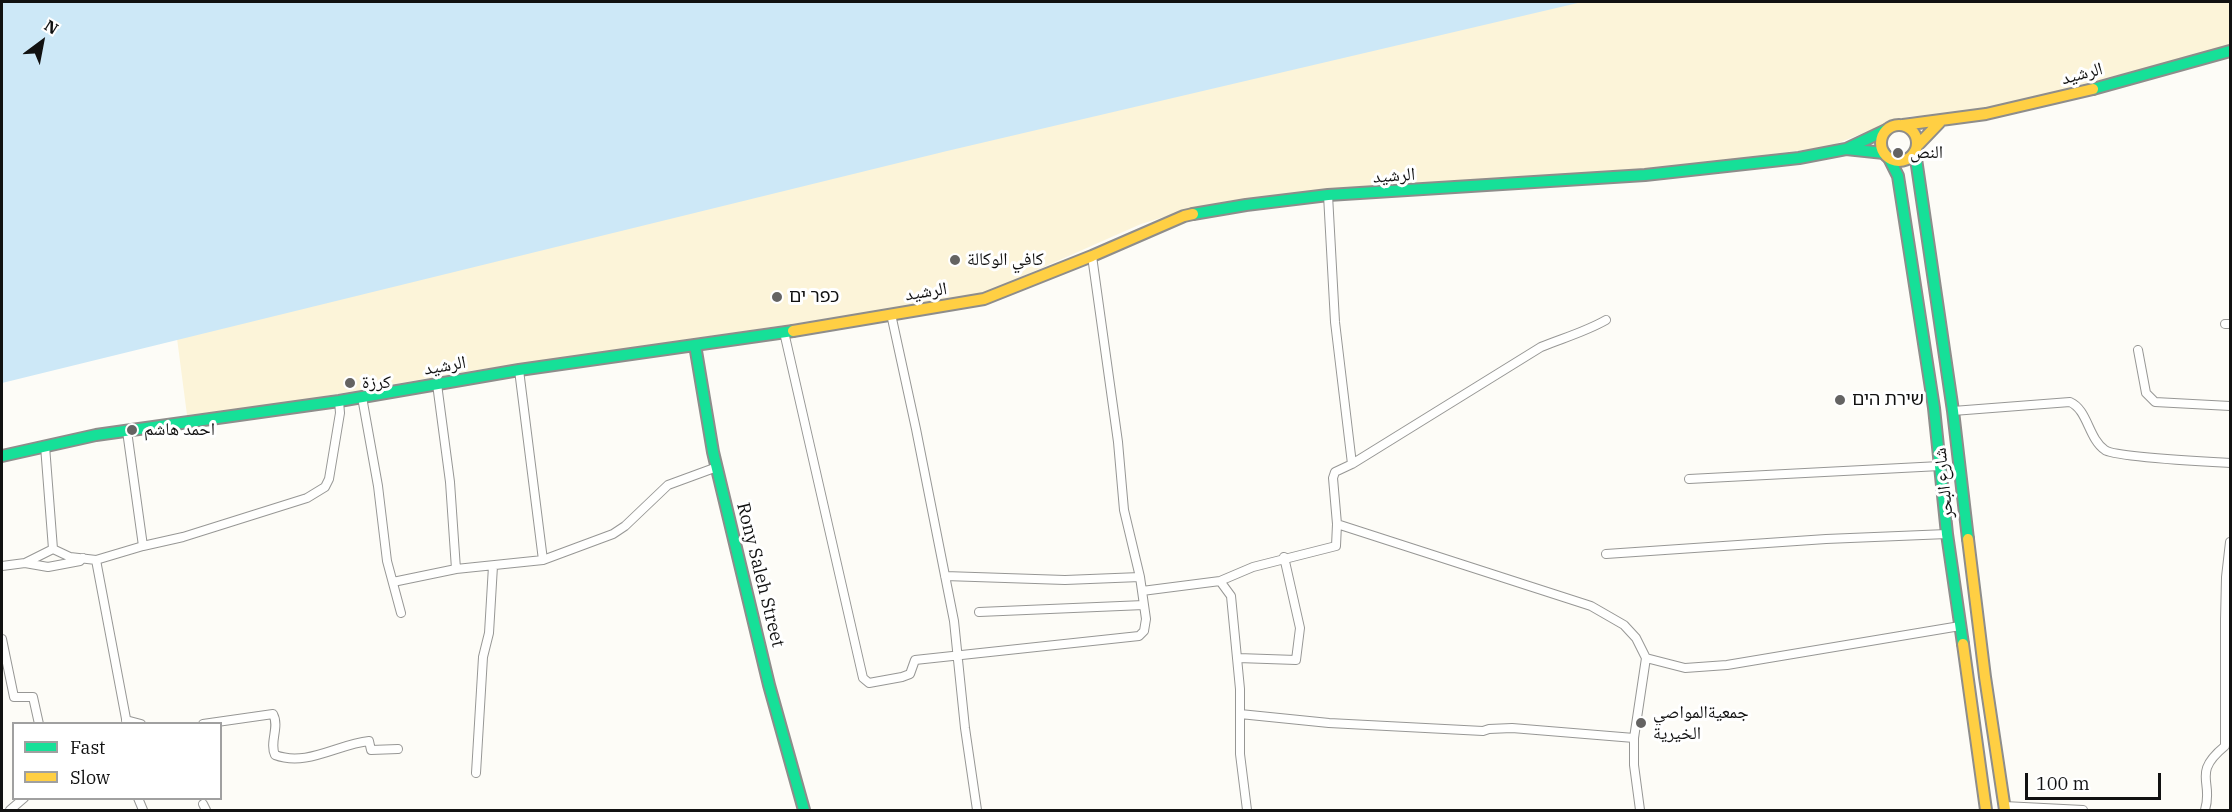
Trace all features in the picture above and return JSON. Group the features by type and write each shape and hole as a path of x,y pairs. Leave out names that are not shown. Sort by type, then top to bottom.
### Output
{"main road":[{"name":"الرشيد","path":"1903,125 1940,122 2020,107 2230,51"},
{"path":"1916,149 1916,135 1913,130 1903,125 1896,124 1886,130 1881,142 1886,155 1894,160 1906,160 1916,149 1940,122"},
{"name":"الرشيد","path":"2,456 127,431 339,401 519,370 784,332 984,299 1184,216 1246,205 1328,195 1646,175 1799,158 1846,149 1886,130"},
{"name":"الرشيد","path":"1846,149 1886,155"},
{"name":"شارع البحر","path":"1916,149 1953,411 1967,539 2004,808"},
{"name":"شارع البحر","path":"1886,155 1898,176 1934,408 1947,534 1986,810"},
{"name":"Rony Saleh Street","path":"695,345 717,467 769,685 804,810"}],"street":[{"path":"1328,195 1335,322 1352,464"},
{"path":"784,332 863,678 868,683 910,674 915,660 1139,636 1144,631 1146,619 1140,577 1124,510 1120,453 1092,256"},
{"path":"891,314 954,621 977,810"},
{"path":"1142,591 1220,581 1284,557 1335,546 1337,524 1333,478 1335,472 1352,464 1541,347 1566,336 1588,330 1606,320"},
{"path":"2138,350 2146,393 2155,402 2230,406"},
{"path":"519,370 543,561"},
{"path":"437,384 450,482 456,569"},
{"path":"362,397 387,561 401,613"},
{"path":"25,563 53,549 70,556 96,560 284,507 317,494 325,487 329,479 340,413 339,401"},
{"path":"1953,411 2070,402 2080,410 2090,432 2106,451 2230,463"},
{"path":"127,431 143,546"},
{"path":"45,446 53,549"},
{"path":"1689,479 1940,466"},
{"path":"393,582 456,569 543,561 613,534 625,526 668,485 717,467"},
{"path":"1337,524 1591,606 1624,625 1636,638 1646,658 1634,738 1634,765 1640,810"},
{"path":"1606,554 1861,537 1947,534"},
{"path":"2205,810 2204,777 2207,767 2211,759 2225,746 2223,714 2230,542"},
{"path":"1238,658 1296,660 1300,628 1284,557"},
{"path":"2,566 25,563 48,567 80,561 83,558"},
{"path":"96,560 127,722"},
{"path":"476,772 483,657 489,633 493,566"},
{"path":"945,576 1065,579 1140,577"},
{"path":"1220,581 1231,596 1238,658 1240,754 1247,810"},
{"path":"979,612 1144,605"},
{"path":"1646,658 1685,668 1727,665 1960,626"},
{"path":"2,639 14,697 33,697 39,722"},
{"path":"211,722 273,714 276,720 272,749 275,755 283,758 307,758 369,741 371,750 398,749"},
{"path":"1240,714 1329,723 1483,731 1512,728 1634,738"},
{"path":"10,810 22,800"},
{"path":"2004,808 2083,810"}],"sand":[{"path":"1401,2 2230,2 2230,46 1991,108 1938,116 1911,116 1831,146 1723,161 1564,176 1381,186 1234,200 1197,207 1141,224 985,293 806,322 470,371 273,405 187,415 172,300"}],"water":[{"path":"2,2 1582,2 947,151 2,383"}],"traffic: fast":[{"path":"2093,89 2230,51"},
{"path":"1193,214 1328,195 1645,175 1799,158 1846,149 1886,130"},
{"path":"1846,149 1884,153"},
{"path":"1915,152 1953,411 1968,539"},
{"path":"1889,158 1898,176 1934,408 1947,534 1963,644"},
{"path":"2,456 96,435 339,401 519,370 793,331"},
{"path":"695,345 713,452 769,685 804,810"}],"traffic: slow":[{"path":"1903,125 1986,114 2093,89"},
{"path":"1917,146 1940,122"},
{"path":"1899,125 1912,130 1917,143 1912,156 1899,161 1886,156 1881,143 1886,130 1899,125"},
{"path":"793,331 984,299 1193,214"},
{"path":"1968,539 1985,677 2005,810"},
{"path":"1963,644 1986,810"}],"place":[{"name":"النص","path":"1898,153"},
{"name":"كافي الوكالة","path":"955,260"},
{"name":"כפר ים","path":"777,297"},
{"name":"كرزة","path":"350,383"},
{"name":"שירת הים","path":"1840,400"},
{"name":"احمد هاشم","path":"132,430"},
{"name":"جمعيةالمواصي الخيرية","path":"1641,723"}]}
